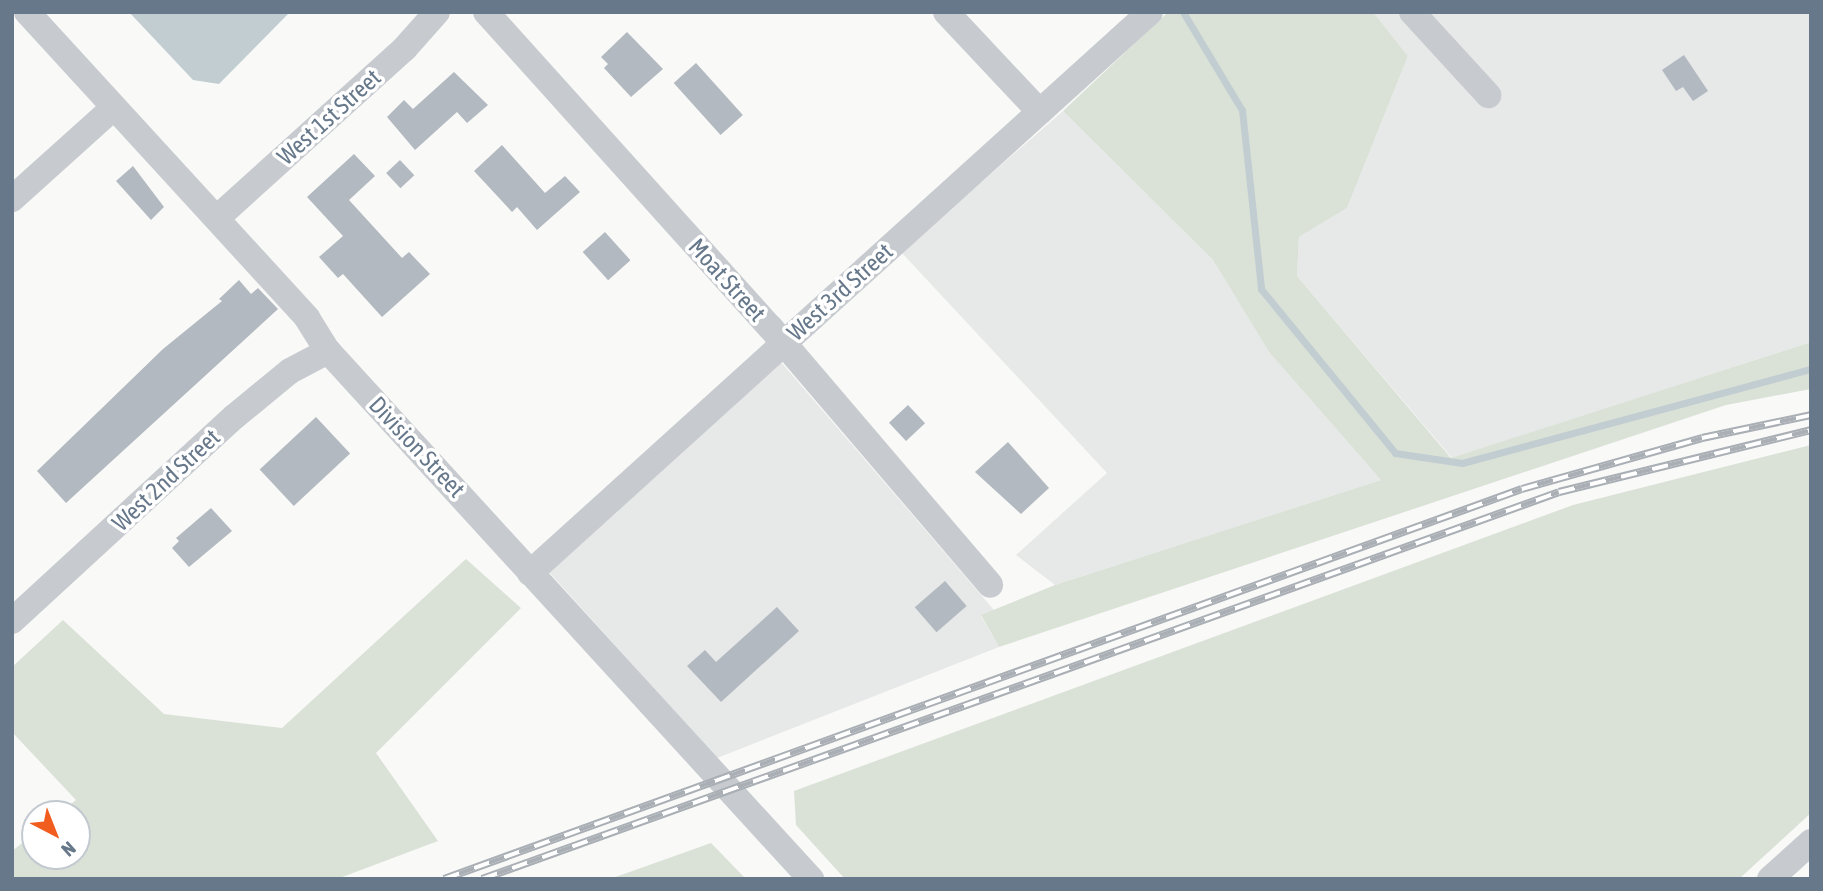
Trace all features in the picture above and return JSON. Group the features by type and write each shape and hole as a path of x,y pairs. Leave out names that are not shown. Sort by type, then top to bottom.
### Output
{"street":[{"name":"Division Street","path":"27,12 307,318 328,351 811,879"},
{"name":"West 1st Street","path":"217,218 405,48 438,12"},
{"name":"Moat Street","path":"486,12 783,344 990,585"},
{"path":"946,12 1040,112"},
{"name":"West 3rd Street","path":"530,573 1150,12"},
{"path":"1412,12 1488,95"},
{"path":"12,199 114,107"},
{"name":"West 2nd Street","path":"12,621 234,417 290,371 328,351"},
{"path":"1770,879 1811,842"}],"shaded area":[{"path":"129,12 290,12 219,84 193,80"},
{"path":"1168,12 1373,12 1408,56 1347,208 1299,237 1297,276 1451,458 1811,342 1811,389 1726,405 999,647 981,615 1055,585 1381,480 1269,352 1213,260 1063,111"},
{"path":"1373,12 1811,12 1811,342 1452,458 1297,276 1299,237 1347,208 1408,56"},
{"path":"1063,111 1213,260 1269,352 1381,480 1055,585 1016,555 1107,473 901,252"},
{"path":"781,362 994,610 981,616 999,647 717,758 549,572"},
{"path":"1811,445 1811,813 1739,879 845,879 796,825 794,791 1573,505"},
{"path":"466,559 521,608 376,753 438,841 337,879 12,879 12,851 21,844 21,870 91,870 91,800 76,800 12,732 12,667 63,620 164,714 282,728"},
{"path":"711,843 746,879 610,879"}],"building":[{"path":"627,32 663,69 631,97 604,68 608,64 601,57"},
{"path":"1684,55 1708,91 1693,101 1683,87 1676,91 1662,70"},
{"path":"696,63 743,115 721,135 674,83"},
{"path":"454,72 488,105 467,123 457,112 415,150 387,117 404,100 413,109"},
{"path":"502,145 545,193 565,176 580,192 537,230 517,207 512,212 474,171"},
{"path":"354,154 375,176 349,200 402,258 409,252 430,274 382,317 343,274 338,278 319,257 343,236 307,197"},
{"path":"400,160 414,175 400,188 386,173"},
{"path":"133,166 164,207 151,220 116,181"},
{"path":"605,232 630,260 608,280 583,252"},
{"path":"239,280 251,294 258,288 278,309 66,503 37,471 163,349 222,301 219,299"},
{"path":"908,405 925,423 906,441 889,423"},
{"path":"316,417 350,454 294,506 260,470"},
{"path":"1008,442 1049,488 1021,514 975,472"},
{"path":"211,508 232,531 189,567 172,548 179,541 176,538"},
{"path":"945,581 967,606 936,632 915,607"},
{"path":"777,607 799,631 721,702 687,666 705,650 716,662"}],"waterway":[{"path":"1183,12 1242,110 1261,289 1395,453 1462,463 1811,369"}],"railway":[{"path":"444,879 1522,489 1702,438 1811,415"},
{"path":"482,879 1559,492 1811,430"}]}
